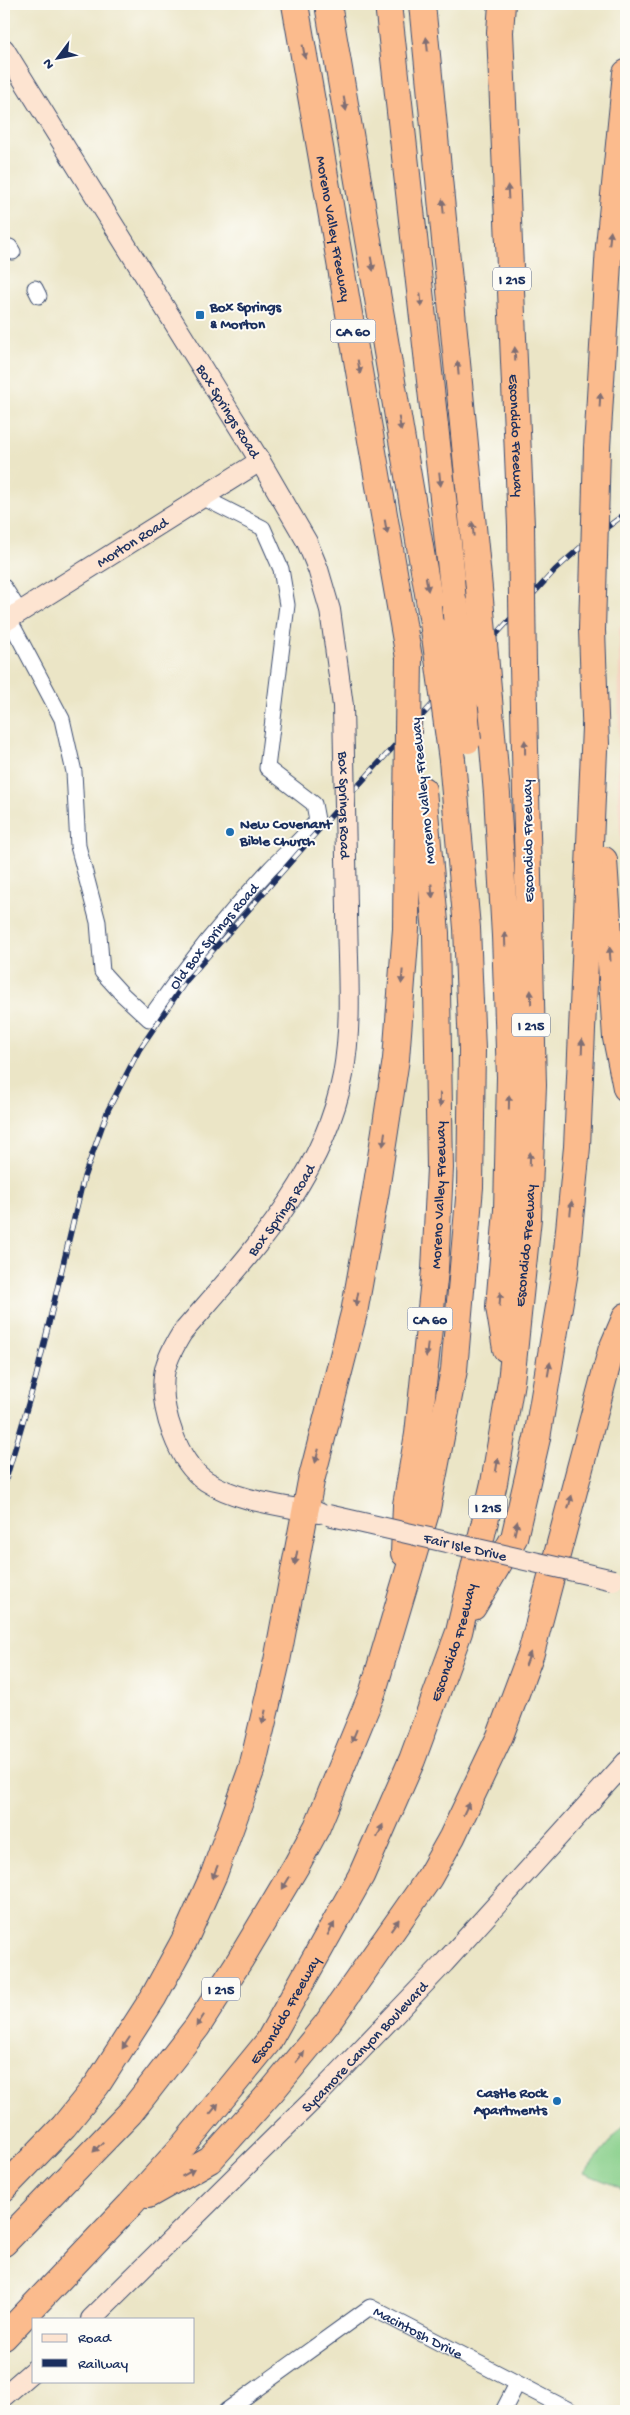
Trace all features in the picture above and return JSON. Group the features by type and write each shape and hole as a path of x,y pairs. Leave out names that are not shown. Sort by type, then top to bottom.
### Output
{"highway":[{"name":"Moreno Valley Freeway","path":"295,4 409,658 415,799 436,933 440,1168 435,1270 418,1434 406,1505 403,1586"},
{"name":"I 215","path":"4,2243 130,2113 197,2027 240,1960 317,1827 373,1691 427,1509 454,1370 470,1186 472,1050 468,947 460,842 452,760 434,629 328,4"},
{"path":"373,1691 400,1630 428,1536 458,1406 479,1251 486,1129 485,1022 480,895 468,740 455,605 388,4"},
{"path":"422,4 497,794 506,945 510,1086 507,1210 499,1308 511,1382"},
{"path":"497,4 500,32"},
{"name":"Escondido Freeway","path":"4,2337 130,2205 183,2146 268,2042 361,1876 412,1760 459,1632 494,1483 511,1382 528,1218 533,1085 521,526 500,32 502,4"},
{"path":"626,73 609,246 598,448 592,630 595,727 616,1038 626,1088"},
{"path":"459,1632 514,1538 537,1438 565,1271 577,1147 595,727"},
{"path":"4,2188 64,2126 97,2085 126,2044 184,1941 214,1874 252,1768 277,1661 317,1512 376,1190 396,1059 415,799"},
{"path":"130,2205 210,2160 272,2091 326,2025 429,1878 452,1837 500,1736 530,1653 611,1351 626,1316"}],"main road":[{"name":"Box Springs Road","path":"4,49 260,461 299,528 318,569 330,610 343,706 348,1033 343,1076 323,1142 293,1199 182,1333 171,1351 164,1375 164,1399 169,1426 191,1466 205,1480 240,1496 267,1504 317,1512"},
{"name":"Morton Road","path":"11,618 260,461"},
{"name":"Fair Isle Drive","path":"317,1512 620,1581"},
{"name":"Sycamore Canyon Boulevard","path":"92,2318 318,2095 444,1963 626,1762"},
{"path":"4,2396 32,2372"}],"street":[{"name":"Old Box Springs Road","path":"11,618 62,719 74,772 78,846 98,922 102,972 149,1019 222,925 270,869 306,835 317,820 314,804 267,768 287,605 282,569 263,528 202,497"},
{"path":"4,587 11,618"},
{"name":"Macintosh Drive","path":"226,2411 370,2308 571,2411"},
{"path":"503,2411 517,2384"}],"shaded area":[{"path":"626,618 626,927 618,800 619,628"}],"green space":[{"path":"626,2123 626,2190 584,2173"}],"railway":[{"path":"4,1486 36,1377 84,1177 108,1110 139,1050 186,981 345,800 555,570 582,546 626,513"}],"place":[{"name":"Box Springs & Morton","path":"200,315"},
{"name":"New Covenant Bible Church","path":"230,832"},
{"name":"Castle Rock Apartments","path":"557,2101"}]}
